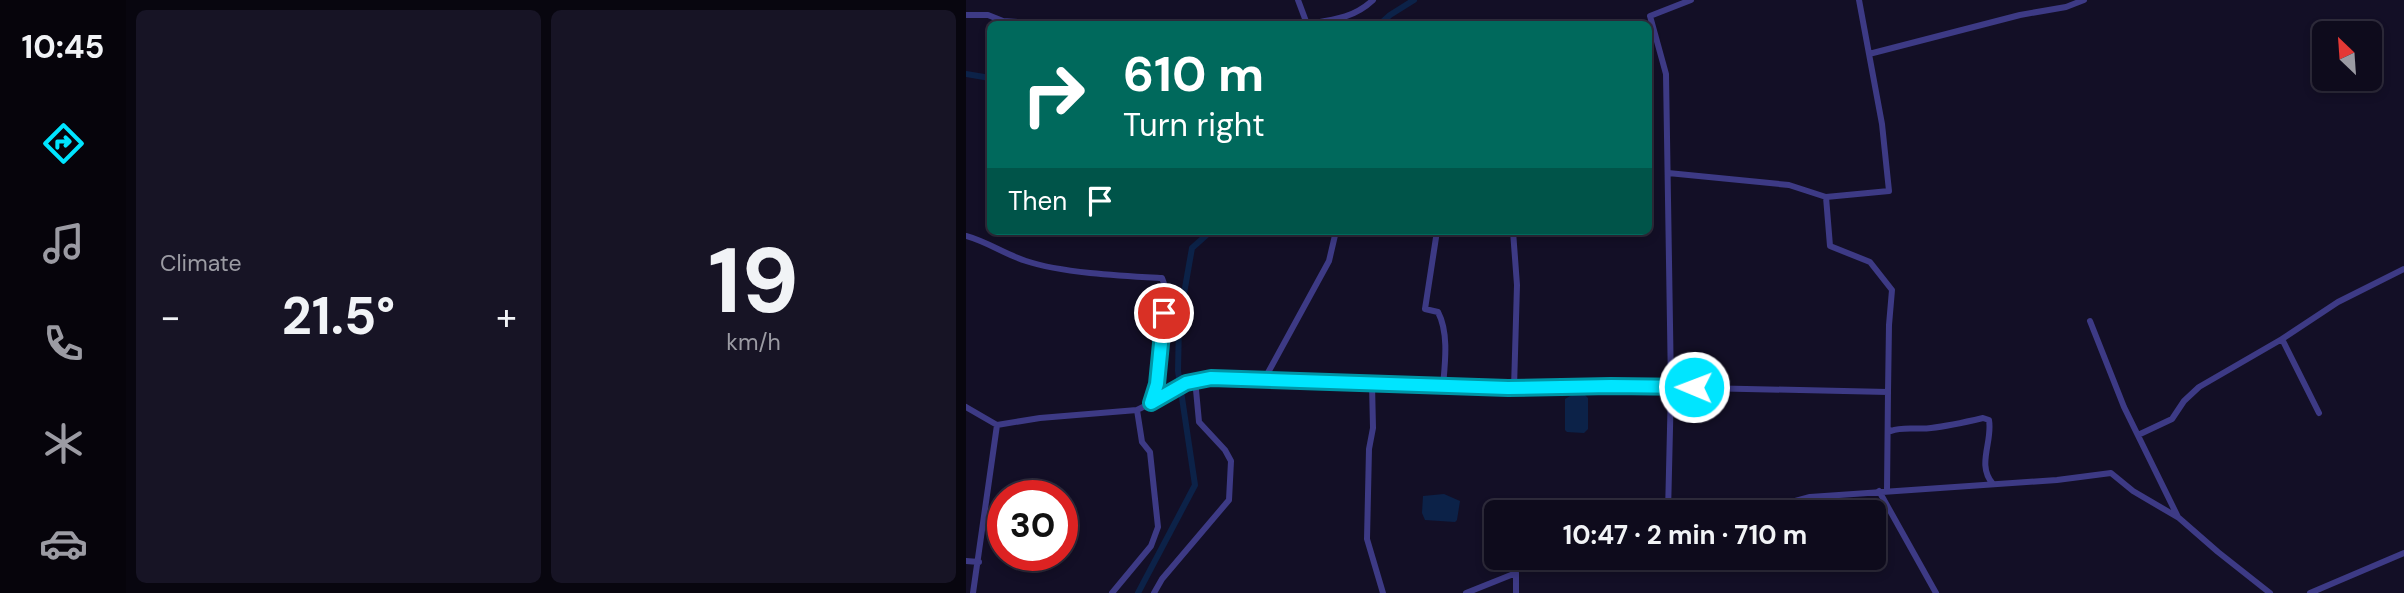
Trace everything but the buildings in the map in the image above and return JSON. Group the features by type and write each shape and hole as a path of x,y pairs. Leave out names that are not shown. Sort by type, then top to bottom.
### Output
{"street":[{"path":"1298,0 1307,21"},
{"path":"1325,21 1348,17 1373,0"},
{"path":"1651,21 1650,16 1691,0"},
{"path":"1668,173 1789,185 1826,197 1889,191 1882,124 1859,0"},
{"path":"1869,54 2020,15 2066,7 2084,0"},
{"path":"966,15 988,15 1003,21"},
{"path":"1652,23 1666,74 1671,387 1668,500"},
{"path":"1826,197 1830,246 1870,262 1892,290 1887,490"},
{"path":"1264,380 1329,261 1335,235"},
{"path":"1436,235 1425,309 1438,312 1444,329 1443,386"},
{"path":"1513,235 1517,285 1514,388"},
{"path":"966,236 987,242 1026,261 1064,269 1162,278 1166,293 1157,384 1151,403"},
{"path":"2138,435 2172,419 2184,401 2199,387 2282,339 2338,302 2404,269"},
{"path":"2090,321 2124,407 2179,518"},
{"path":"2282,339 2319,413"},
{"path":"966,407 997,425 1040,418 1137,410 1167,395 1175,387 1195,379 1514,388 1671,387 1888,392"},
{"path":"1154,593 1162,579 1229,500 1231,461 1225,450 1199,422 1195,379"},
{"path":"1372,384 1373,428 1369,449 1367,539 1383,593"},
{"path":"1112,593 1151,546 1158,527 1150,452 1142,442 1137,410"},
{"path":"1888,429 1911,430 1983,418 1989,420 1984,464 1993,484"},
{"path":"973,593 997,425"},
{"path":"1799,500 1887,490 2057,480 2111,473 2133,491 2179,518 2270,593"},
{"path":"1879,491 1936,593"},
{"path":"2310,593 2404,553"},
{"path":"966,561 979,562"},
{"path":"1466,593 1516,573 1516,593"}],"water":[{"path":"1572,395 1585,395 1588,398 1588,429 1584,433 1565,430 1565,399"},
{"path":"1444,494 1460,501 1457,520 1425,520 1422,513 1423,496"}],"waterway":[{"path":"1383,21 1414,0"},
{"path":"966,74 987,78"},
{"path":"1138,593 1195,485 1178,371 1179,322 1192,248 1207,235"}],"route":[{"path":"1164,313 1157,384 1151,403 1167,395 1175,387 1195,379 1211,378 1508,388 1694,387"}]}
